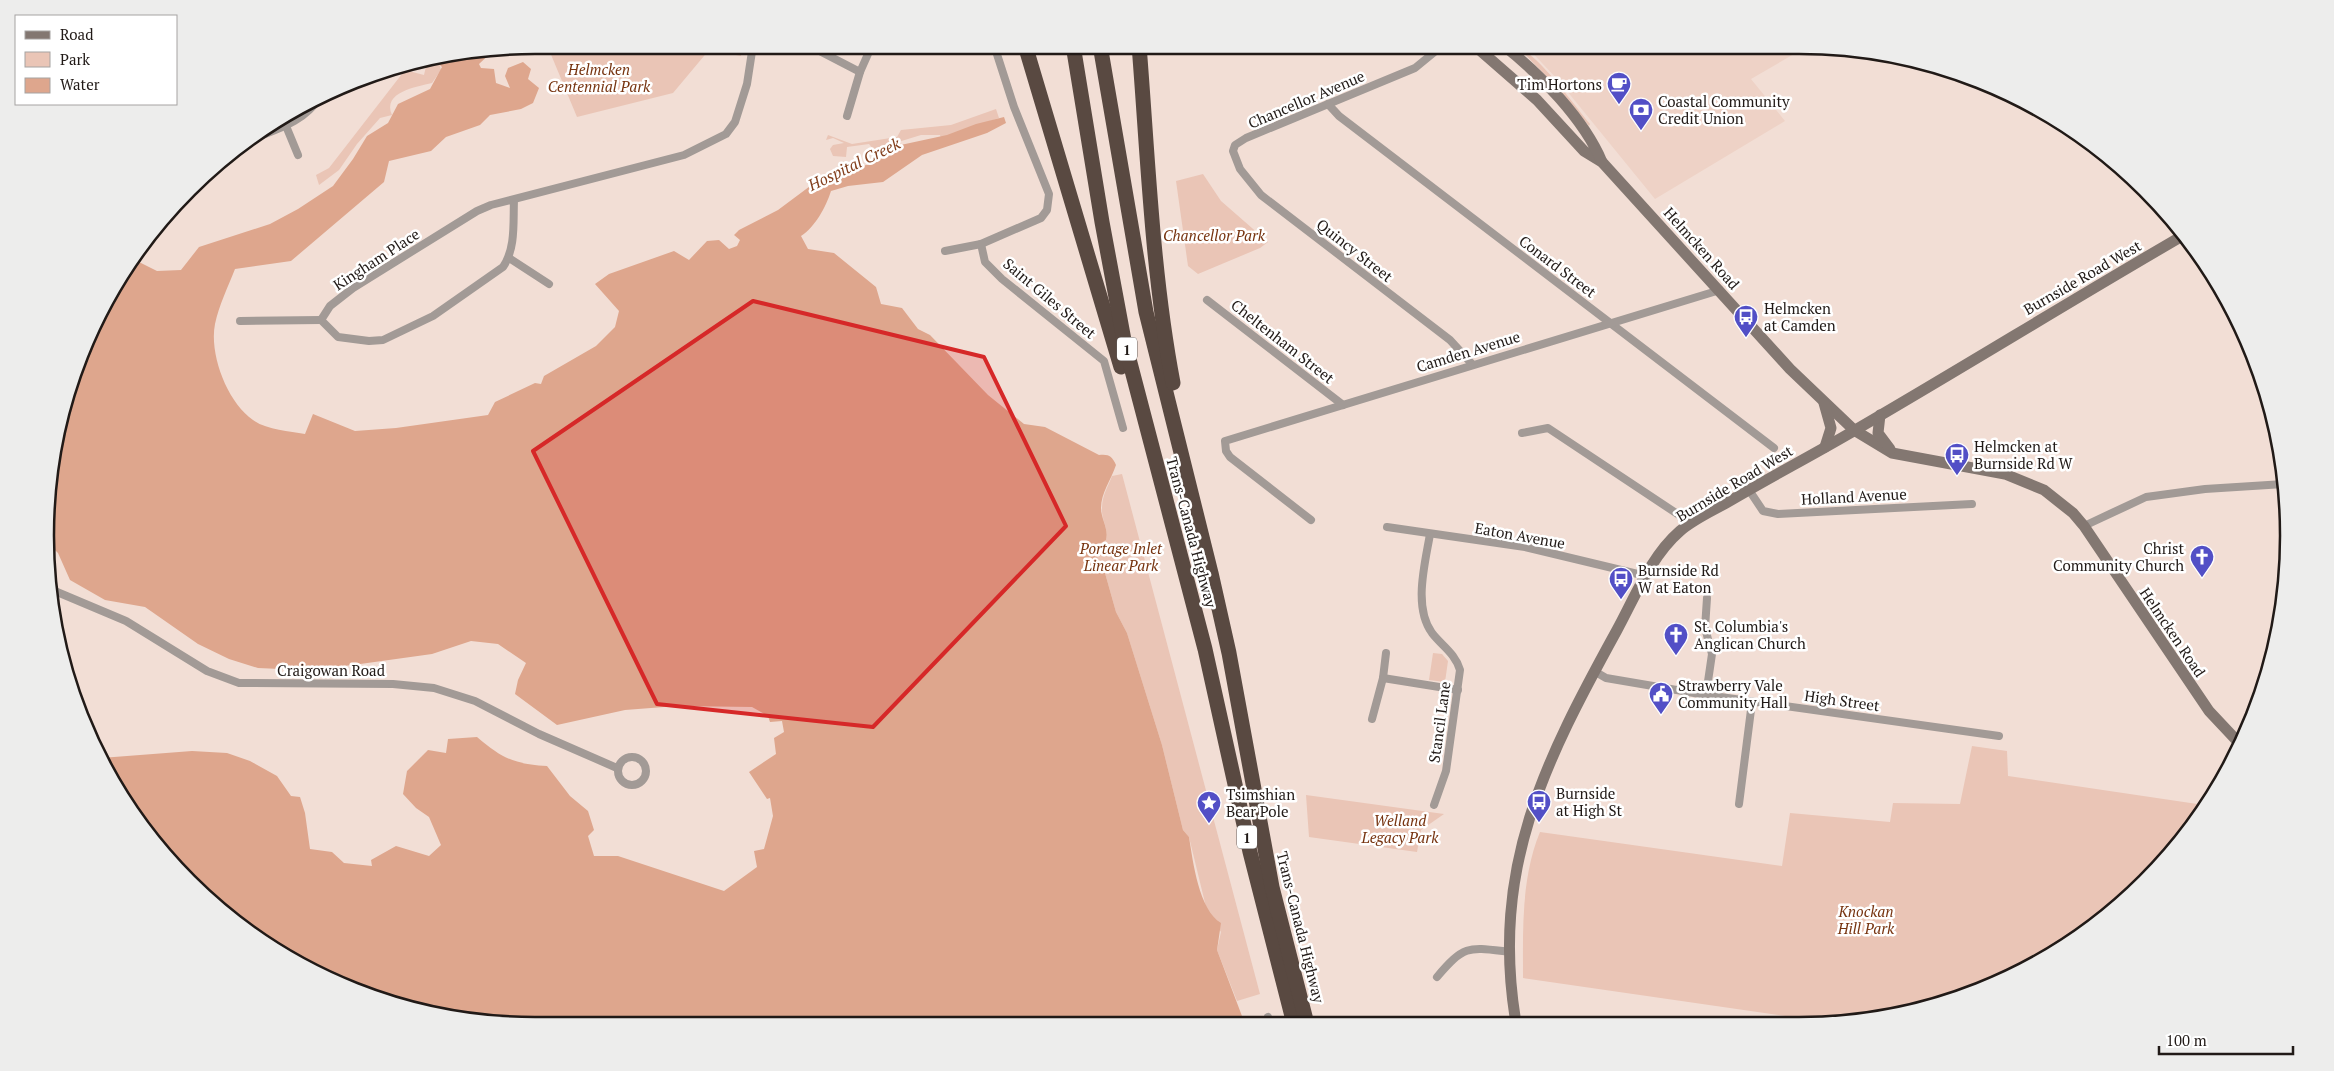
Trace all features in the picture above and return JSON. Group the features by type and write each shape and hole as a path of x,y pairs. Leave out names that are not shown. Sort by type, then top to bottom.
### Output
{"highway":[{"path":"1028,54 1139,429 1188,615 1205,649"},
{"name":"Trans-Canada Highway","path":"1074,54 1102,222 1124,340 1205,649 1250,852 1292,1017"},
{"name":"Trans-Canada Highway","path":"1102,54 1146,312 1211,573 1229,653 1272,887 1305,1017"},
{"path":"1140,54 1151,215 1165,344 1178,409 1205,517 1211,573"}],"main road":[{"name":"Helmcken Road","path":"1484,54 1537,100 1584,151 1602,162 1790,369 1854,430 1892,452 2004,474 2044,490 2073,513 2084,526 2209,711 2235,739"},
{"name":"Helmcken Road","path":"1514,54 1539,77 1594,143 1602,162"},
{"name":"Burnside Road West","path":"1515,1017 1510,952 1512,893 1525,830 1556,748 1594,671 1646,576 1674,537 1691,523 1880,415 2178,239"},
{"path":"1824,402 1831,428 1825,447"},
{"path":"1880,415 1878,433 1892,452"}],"street":[{"name":"Kingham Place","path":"322,320 330,306 353,288 468,215 491,205 684,154 726,134 734,122 747,84 752,54"},
{"path":"825,54 860,72"},
{"path":"847,116 860,72 868,54"},
{"path":"945,251 981,244 1041,218 1047,210 1049,194 1014,107 997,54"},
{"name":"Chancellor Avenue","path":"1232,151 1235,144 1246,138 1415,68 1432,54"},
{"name":"Conard Street","path":"1328,104 1339,116 1774,448"},
{"path":"280,127 286,126 313,108"},
{"path":"286,126 298,156"},
{"name":"Quincy Street","path":"1232,151 1240,169 1261,195 1450,340 1472,364"},
{"path":"240,321 322,320 338,337 383,340 433,316 503,267 509,258 513,240 514,200"},
{"name":"Saint Giles Street","path":"981,244 985,262 1002,279 1104,360 1122,428"},
{"path":"509,258 550,284"},
{"name":"Camden Avenue","path":"1311,520 1230,457 1226,452 1225,441 1472,364 1720,290"},
{"name":"Cheltenham Street","path":"1207,300 1343,405"},
{"path":"1522,433 1548,428 1691,523"},
{"path":"2084,526 2146,496 2205,489 2277,484"},
{"name":"Holland Avenue","path":"1749,490 1763,511 1778,514 1972,504"},
{"name":"Eaton Avenue","path":"1387,527 1525,546 1646,576"},
{"name":"Stancil Lane","path":"1430,534 1424,568 1424,618 1433,634 1458,663 1460,670 1446,771 1434,805"},
{"name":"Craigowan Road","path":"57,592 126,621 207,671 239,683 374,683 434,688 475,701 539,734 618,768"},
{"path":"1706,695 1712,654 1705,628 1707,598"},
{"path":"1372,719 1383,678 1386,653"},
{"name":"High Street","path":"1594,671 1606,678 1706,695 1999,736"},
{"path":"1383,678 1458,690"},
{"path":"1739,804 1752,702"},
{"path":"1437,977 1454,957 1464,951 1473,948 1510,952"}],"highlighted area":[{"path":"753,301 984,357 1066,526 873,727 657,704 533,451"}],"shaded area":[{"path":"1533,54 1794,54 1751,79 1785,121 1655,199 1558,80"}],"green space":[{"name":"Helmcken Centennial Park","path":"551,54 706,54 673,93 577,117"},
{"path":"1525,54 1529,54 1546,70 1590,124 1589,126 1553,83"},
{"path":"439,64 441,70 432,83 410,89 396,96 390,107 392,115 380,118 357,144 339,170 319,185 316,175 329,168 403,72 408,71 424,75 426,67"},
{"path":"996,109 999,118 941,138 940,135 921,135 895,143 896,139 892,141 875,163 874,150 869,144 847,147 846,157 833,156 830,149 833,145 844,143 833,138 826,140 828,135 852,144 897,137 901,130 951,125"},
{"name":"Chancellor Park","path":"1203,174 1221,201 1268,242 1260,248 1198,274 1188,266 1176,181"},
{"name":"Portage Inlet Linear Park","path":"1122,474 1260,994 1237,1001 1217,950 1221,932 1206,907 1189,837 1183,830 1162,745 1127,633 1116,612 1105,573 1098,561 1096,546 1106,540 1107,536 1102,512 1103,499 1112,476"},
{"path":"1433,653 1442,654 1448,661 1445,682 1429,680"},
{"name":"Knockan Hill Park","path":"1972,746 2007,751 2008,776 2198,804 2161,853 2116,898 2092,918 2039,953 2012,968 1983,981 1923,1001 1861,1013 1792,1017 1523,978 1523,923 1526,886 1529,867 1540,832 1782,866 1790,813 1890,822 1893,803 1960,804"},
{"name":"Welland Legacy Park","path":"1306,795 1444,814 1421,830 1417,852 1309,837"}],"water":[{"path":"487,57 479,64 481,68 494,69 496,83 510,88 505,76 508,68 523,62 531,69 528,79 539,88 533,103 521,109 490,115 480,125 446,137 431,151 389,161 384,182 291,261 235,269 215,324 215,349 228,390 235,402 253,420 278,430 305,434 313,414 355,431 396,428 488,415 495,402 535,383 541,384 544,376 596,346 615,327 619,311 595,284 609,274 674,251 689,260 707,241 719,240 729,249 737,246 740,240 734,235 739,230 778,210 829,172 872,164 891,153 896,146 947,135 976,124 1004,117 1006,123 987,133 922,155 883,182 848,186 831,191 819,216 801,236 808,249 834,253 876,287 881,304 902,308 918,329 930,335 988,395 1024,424 1045,427 1099,455 1110,456 1115,462 1116,465 1101,502 1101,512 1107,536 1106,540 1096,546 1098,561 1105,573 1116,612 1127,633 1162,745 1183,830 1189,837 1195,872 1202,897 1213,917 1221,923 1217,950 1242,1017 536,1017 473,1013 411,1001 351,981 322,968 295,953 242,918 218,898 173,853 135,803 108,757 192,751 227,753 250,761 277,776 291,796 300,797 305,813 310,849 332,852 344,863 372,866 371,860 396,846 429,856 441,845 429,817 416,808 403,794 407,771 428,750 446,753 448,739 477,737 509,759 525,764 547,766 570,796 588,811 594,830 588,836 594,856 618,856 724,891 757,867 754,851 764,849 773,816 770,798 767,799 749,772 776,754 774,738 784,732 782,721 770,722 768,716 752,707 677,706 625,710 557,725 515,694 518,680 526,663 498,644 471,641 432,654 353,665 302,670 258,668 229,659 198,644 145,607 105,600 70,580 58,553 54,549 55,504 58,473 70,411 90,351 103,322 139,262 157,271 181,270 199,247 270,224 298,209 333,186 367,136 388,123 398,104 430,89 442,67 439,64"}],"place":[{"name":"Tim Hortons","path":"1619,105"},
{"name":"Coastal Community Credit Union","path":"1641,131"},
{"name":"Helmcken at Camden","path":"1746,338"},
{"name":"Helmcken at Burnside Rd W","path":"1957,476"},
{"name":"Christ Community Church","path":"2202,578"},
{"name":"Burnside Rd W at Eaton","path":"1621,600"},
{"name":"St. Columbia's Anglican Church","path":"1676,656"},
{"name":"Strawberry Vale Community Hall","path":"1661,715"},
{"name":"Burnside at High St","path":"1539,823"},
{"name":"Tsimshian Bear Pole","path":"1209,824"}],"water label":[{"name":"Hospital Creek","path":"854,164"}]}
